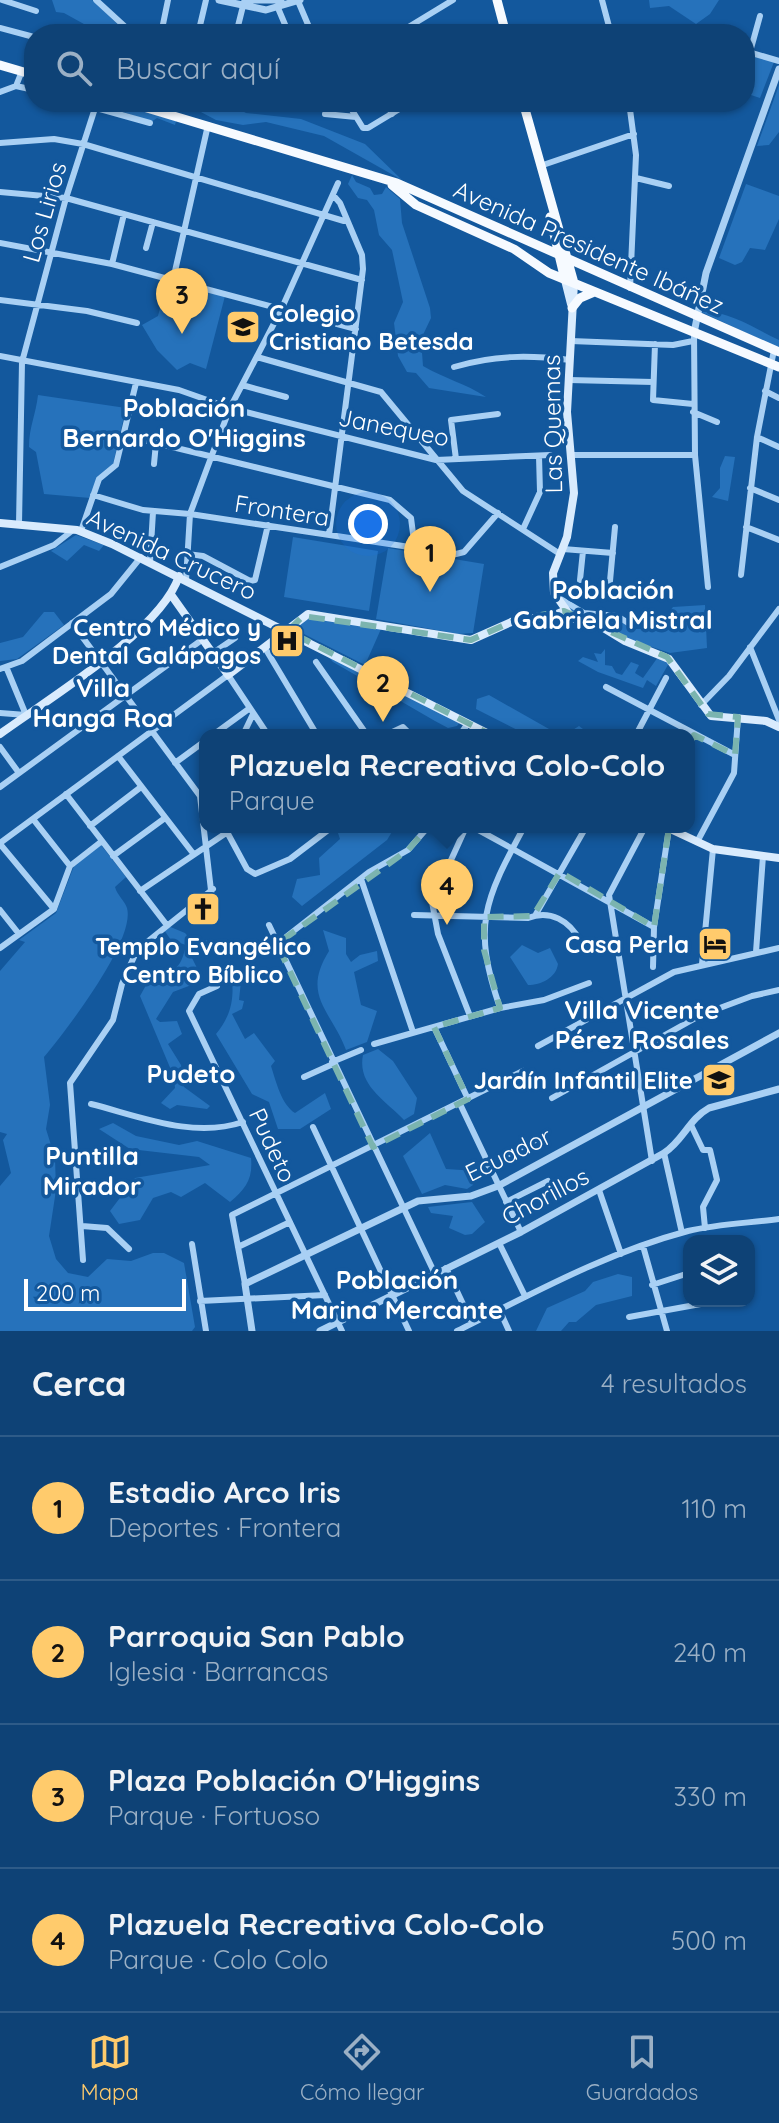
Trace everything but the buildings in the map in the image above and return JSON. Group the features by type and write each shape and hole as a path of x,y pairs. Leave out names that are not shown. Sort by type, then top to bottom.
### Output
{"main road":[{"path":"497,0 502,24"},
{"path":"0,65 22,71"},
{"name":"Avenida Presidente Ibáñez","path":"162,112 383,178 569,281 694,337 775,366"},
{"path":"526,112 569,281"},
{"path":"545,186 564,244 564,259"},
{"name":"Avenida Presidente Ibáñez","path":"409,193 494,226 587,270 776,351"},
{"path":"487,237 496,235 494,226"},
{"path":"564,244 587,270"},
{"path":"532,263 529,251 539,248"},
{"path":"572,308 580,298 614,290 611,280"},
{"name":"Las Quemas","path":"555,597 553,573 574,493 569,281"},
{"name":"Avenida Crucero","path":"0,523 77,530 141,557 480,729"},
{"path":"0,734 148,623 183,578"},
{"path":"172,596 228,675 288,631 303,616 310,614 475,640 518,619 550,617 564,611"},
{"path":"555,597 564,611 576,620 602,627 625,641 667,657 678,668 701,705 714,717 738,717 779,727"},
{"path":"678,833 713,849 779,858"}],"street":[{"path":"2,0 36,11"},
{"path":"96,0 122,24"},
{"path":"163,24 168,0"},
{"path":"200,24 206,0"},
{"path":"219,0 283,3 299,0 308,24"},
{"path":"413,24 453,0"},
{"path":"602,0 606,24"},
{"path":"239,24 245,2"},
{"path":"283,3 287,24"},
{"path":"755,29 760,16"},
{"path":"0,28 24,34"},
{"path":"755,54 779,61"},
{"path":"708,587 695,455 695,316 710,262 779,69"},
{"path":"16,86 22,71"},
{"path":"0,92 16,86 24,88"},
{"name":"Los Lirios","path":"19,524 22,362 51,250 94,112"},
{"path":"117,112 150,123"},
{"path":"353,112 363,128 395,112"},
{"path":"630,288 636,178 631,112"},
{"path":"325,114 356,117"},
{"path":"173,280 208,125"},
{"path":"540,166 634,134"},
{"path":"0,143 54,139 83,144 344,221"},
{"path":"636,178 669,186"},
{"path":"183,578 190,514 230,408 281,310 338,183"},
{"path":"0,192 66,198 362,280"},
{"path":"329,535 362,280 362,255 344,221 340,203 333,195"},
{"path":"112,264 124,214"},
{"path":"146,248 153,222"},
{"path":"0,243 51,250 112,264 356,329"},
{"path":"0,300 87,311 137,323"},
{"path":"571,341 655,344 694,337"},
{"path":"655,344 653,400 693,408 717,422"},
{"path":"741,575 757,437 776,351"},
{"name":"Janequeo","path":"0,356 179,390 230,408 436,460 550,455"},
{"path":"454,367 500,356 570,360"},
{"path":"257,357 381,392 463,491 561,551 613,553"},
{"path":"569,380 653,382"},
{"path":"0,567 45,549 77,530 101,477 115,467 136,383"},
{"path":"242,385 286,397"},
{"path":"765,391 779,398"},
{"path":"456,459 453,417 498,414"},
{"path":"123,435 393,502 413,521 415,549"},
{"path":"757,437 779,447"},
{"path":"154,464 156,443"},
{"path":"571,455 695,455"},
{"path":"523,529 540,492 539,456"},
{"path":"750,488 779,500"},
{"name":"Frontera","path":"93,495 153,512 190,514 415,549 462,553 498,513"},
{"path":"150,562 153,512"},
{"path":"187,554 203,556 254,580 259,575 268,525"},
{"path":"610,581 615,527"},
{"path":"746,527 779,540"},
{"path":"580,580 583,551"},
{"path":"26,715 3,669 119,587 141,557"},
{"path":"555,597 584,613 617,616 633,626"},
{"path":"701,705 779,609"},
{"path":"72,623 124,696 199,790"},
{"path":"213,653 235,638"},
{"path":"0,787 203,639"},
{"path":"750,647 779,720"},
{"path":"265,648 313,729"},
{"path":"316,662 363,729"},
{"path":"54,909 0,844 228,675 264,729"},
{"path":"639,729 666,678"},
{"path":"606,687 683,729"},
{"path":"223,729 252,711"},
{"path":"245,729 252,711"},
{"path":"0,713 26,715"},
{"path":"697,842 734,773 738,717"},
{"path":"464,729 468,723"},
{"path":"695,735 735,755"},
{"path":"175,763 199,745"},
{"path":"0,747 19,773"},
{"path":"118,756 192,852"},
{"path":"90,826 141,787"},
{"path":"66,794 166,924"},
{"path":"113,856 165,818"},
{"path":"33,819 70,866"},
{"path":"205,833 214,916"},
{"path":"140,891 192,852 225,833"},
{"path":"228,833 251,874 276,867 323,833"},
{"path":"277,944 361,879 408,850 423,833"},
{"path":"463,833 434,892 433,914 470,1016"},
{"path":"485,833 654,927"},
{"path":"500,1008 484,950 484,917 489,895 521,833"},
{"path":"414,915 528,918 536,914 583,833"},
{"path":"642,833 610,892 610,901 652,1161"},
{"path":"653,967 654,927 667,833"},
{"path":"0,948 54,909 70,866 102,841"},
{"path":"702,964 713,849"},
{"path":"756,952 763,856"},
{"path":"361,879 413,1032"},
{"path":"83,1260 70,1083 113,1020 122,984 137,950 213,889"},
{"path":"0,910 19,934"},
{"path":"536,914 567,922 580,941"},
{"path":"269,925 435,1274"},
{"path":"538,1046 674,972 779,948"},
{"path":"374,1044 500,1008 544,1000 589,983"},
{"name":"Pudeto","path":"217,986 199,994 189,1011 342,1331"},
{"path":"552,1098 701,1015 752,996 779,990"},
{"path":"434,1027 468,1099"},
{"name":"Ecuador","path":"245,1284 425,1200 471,1196 498,1186 779,1033"},
{"path":"304,1077 361,1050"},
{"path":"252,1331 232,1215 523,1071"},
{"name":"Chorillos","path":"320,1331 521,1232 652,1161 679,1142 709,1108 779,1089"},
{"path":"91,1104 144,1120 186,1126 217,1129 243,1122"},
{"path":"460,1104 521,1232"},
{"path":"691,1125 703,1150 710,1150 717,1180 703,1207 705,1228"},
{"path":"313,1127 409,1331"},
{"path":"488,1165 537,1139"},
{"path":"664,1153 682,1233"},
{"path":"506,1202 548,1181"},
{"path":"599,1190 621,1254"},
{"path":"457,1331 525,1296 643,1246 691,1230 779,1219"},
{"path":"238,1247 290,1222"},
{"path":"82,1226 107,1228 129,1249"},
{"path":"691,1230 693,1235"},
{"path":"499,1243 525,1296"},
{"path":"192,1244 206,1331"},
{"path":"643,1246 667,1331"},
{"path":"446,1268 472,1323"},
{"path":"652,1285 683,1275"},
{"path":"200,1301 246,1296 325,1295"},
{"path":"629,1317 683,1306"},
{"path":"499,1309 509,1331"}],"highlighted area":[{"path":"564,611 667,657 708,714 738,717 735,755 694,735 650,817 669,828 654,927 560,872 533,916 484,917 484,950 500,1008 434,1027 468,1099 373,1147 277,944 408,850 436,818 468,824 511,745 288,631 303,616 471,640 518,619"}],"shaded area":[{"path":"52,0 92,0 117,24 84,24 56,12"},
{"path":"649,0 719,0 710,14 696,24 669,6 650,8"},
{"path":"755,55 774,62 760,98 755,96"},
{"path":"779,85 779,132 769,145 757,146"},
{"path":"124,112 147,112 176,121 175,125 157,118 151,122"},
{"path":"201,112 244,112 301,119 365,144 402,180 324,136 266,122 243,125 216,120"},
{"path":"352,175 356,182 370,188 374,195 382,194 386,187 400,199 402,223 430,308 431,318 421,339 423,366 486,397 429,388 416,373 407,372 398,356 394,323 403,302 392,250 379,235 374,210 367,200 358,198 348,184"},
{"path":"746,184 779,196 779,219 765,250 750,248 742,262 735,265 719,258"},
{"path":"167,281 225,296 206,369 190,363 177,370 157,350 142,325 158,316"},
{"path":"701,312 721,314 741,321 779,340 779,348"},
{"path":"38,395 126,408 113,464 90,498 44,494 36,452 29,447"},
{"path":"725,456 735,457 728,501 712,497 720,488 720,468"},
{"path":"76,535 104,545 99,551 84,545 67,561 51,551"},
{"path":"293,537 378,551 369,611 284,597"},
{"path":"388,548 484,564 473,633 458,634 376,619"},
{"path":"563,602 587,617 616,619 633,629 656,629 673,607 705,605 707,648 670,653 631,640 605,624 574,616"},
{"path":"44,612 54,612 64,625 17,659 0,661 0,643 23,637"},
{"path":"308,618 381,629 365,665 294,629"},
{"path":"605,649 605,665 612,666 616,673 622,675 631,662 639,665 635,673 643,678 658,657 669,663 656,686 647,680 643,688 598,672 578,661 583,657 598,662 594,653 601,654"},
{"path":"322,650 461,721 457,726 448,728 333,662"},
{"path":"489,695 549,729 515,729 476,709 477,699"},
{"path":"338,833 391,833 387,840 302,906 292,897 297,879 320,875 319,858 340,839"},
{"path":"101,845 126,877 115,887 127,908 127,923 121,941 97,985 44,1057 50,1105 46,1129 55,1158 56,1190 49,1236 56,1259 68,1273 88,1277 107,1259 131,1261 153,1253 164,1253 184,1263 195,1327 192,1331 0,1331 0,1186 11,1173 3,1140 7,1134 0,1132 0,971 25,942 19,940 56,913 74,866"},
{"path":"168,926 185,933 192,941 194,937 212,942 203,952 191,956 197,968 194,984 173,992 156,1019 160,1022 177,1021 182,1034 168,1044 181,1065 184,1087 210,1106 207,1109 177,1105 170,1109 161,1103 175,1088 174,1077 140,996 150,978 176,967 183,956 186,945 171,940 164,930"},
{"path":"323,930 346,938 346,954 351,962 360,955 377,951 378,961 354,972 361,1005 377,1011 367,1042 346,1050 318,992 321,967 329,951"},
{"path":"522,945 538,953 550,948 558,964 551,977 528,985 510,957"},
{"path":"229,961 236,968 241,981 239,1000 244,1001 242,1009 232,1014 245,1039 254,1033 275,1061 271,1066 286,1104 295,1113 325,1093 331,1109 300,1129 278,1129 269,1102 252,1094 216,1034 227,1017 232,1000"},
{"path":"378,1049 393,1061 417,1098 414,1114 404,1120 374,1091 364,1075 363,1055"},
{"path":"113,1123 136,1136 179,1145 197,1141 251,1158 247,1183 230,1202 205,1183 181,1197 171,1192 153,1198 140,1220 119,1224 110,1211 135,1178 210,1165 199,1157 130,1149 99,1129"},
{"path":"430,1133 446,1169 477,1171 473,1185 467,1189 445,1185 422,1194 403,1156"},
{"path":"472,1202 485,1222 472,1234 465,1235 449,1228 453,1216 431,1213 428,1207"},
{"path":"618,1274 632,1277 632,1296 596,1305 576,1322 569,1322 561,1331 536,1331 547,1308 585,1291 593,1282"}],"place":[{"name":"Colegio Cristiano Betesda","path":"243,327"},
{"name":"Plaza Población O'Higgins","path":"182,334"},
{"name":"Estadio Arco Iris","path":"430,592"},
{"name":"Centro Médico y Dental Galápagos","path":"287,641"},
{"name":"Parroquia San Pablo","path":"383,722"},
{"name":"Templo Evangélico Centro Bíblico","path":"203,909"},
{"name":"Plazuela Recreativa Colo-Colo","path":"447,925"},
{"name":"Casa Perla","path":"715,944"},
{"name":"Jardín Infantil Elite","path":"719,1080"}],"district":[{"name":"Población Bernardo O'Higgins","path":"184,422"},
{"name":"Población Gabriela Mistral","path":"613,604"},
{"name":"Villa Hanga Roa","path":"103,702"},
{"name":"Villa Vicente Pérez Rosales","path":"642,1024"},
{"name":"Pudeto","path":"191,1073"},
{"name":"Puntilla Mirador","path":"92,1170"},
{"name":"Población Marina Mercante","path":"397,1294"}]}
